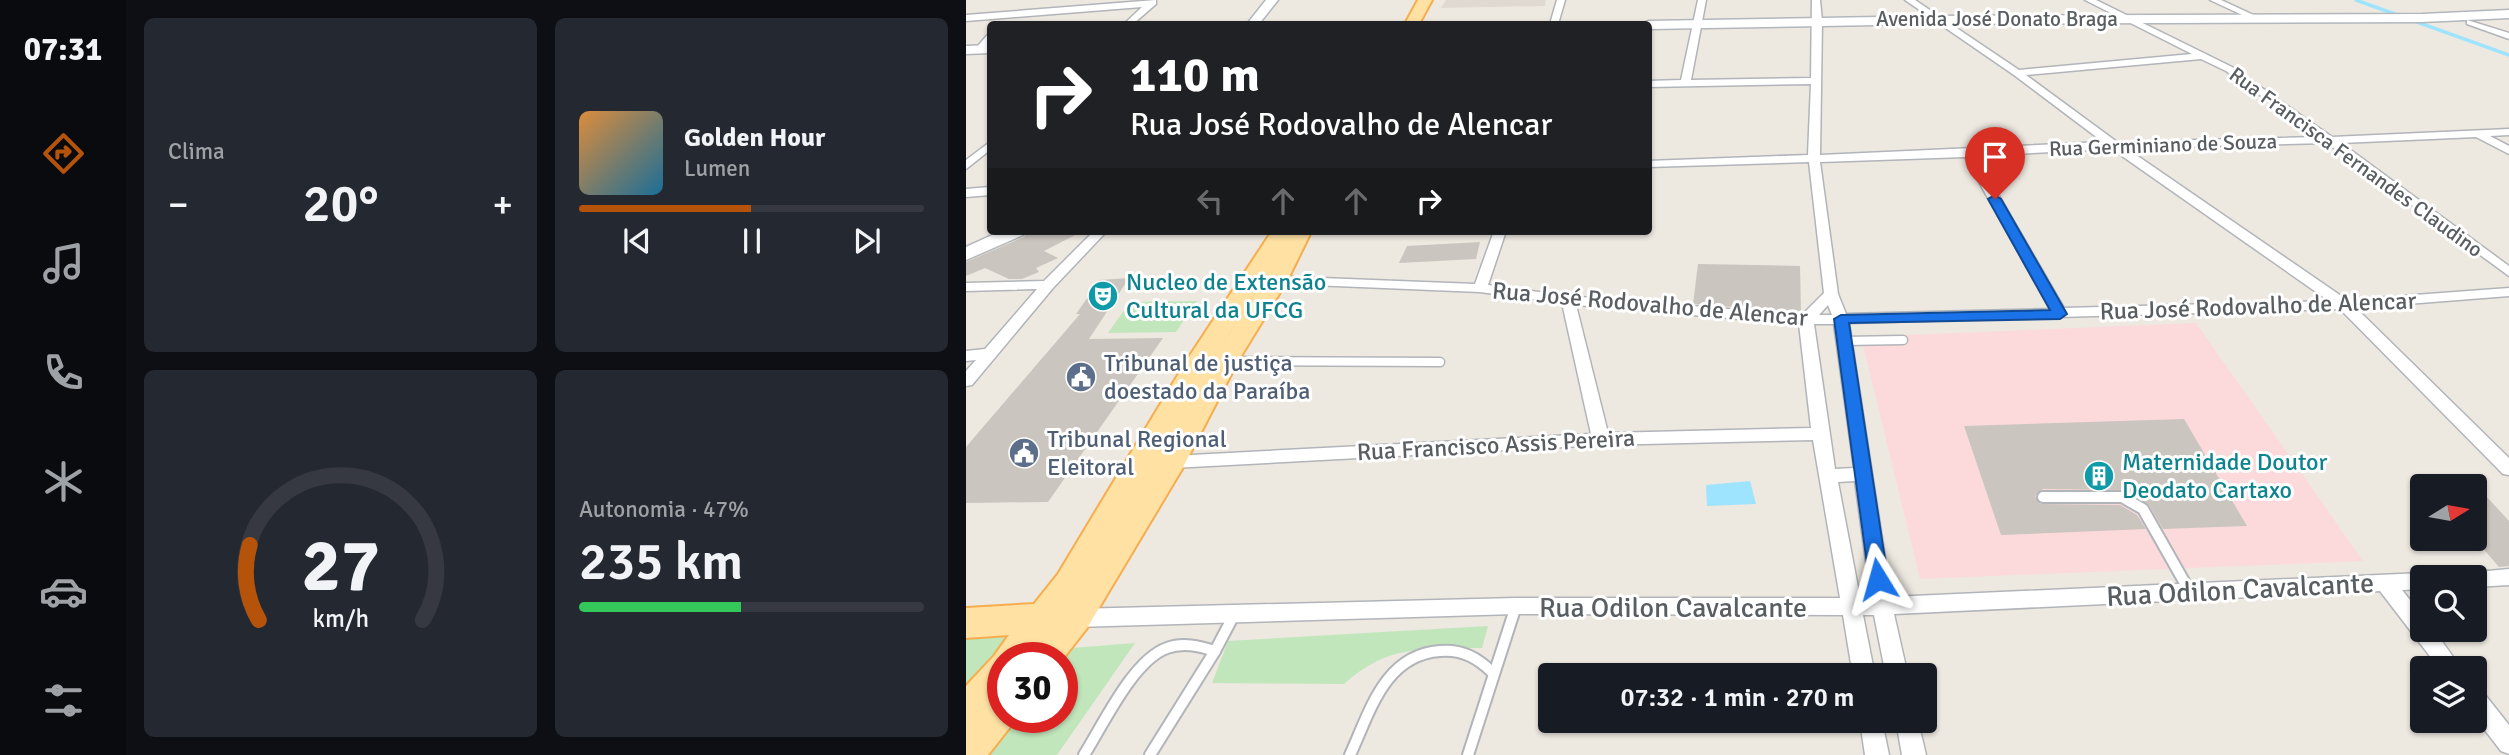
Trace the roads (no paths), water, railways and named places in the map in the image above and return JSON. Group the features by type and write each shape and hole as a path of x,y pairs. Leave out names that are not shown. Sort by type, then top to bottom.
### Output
{"main road":[{"path":"1255,21 1272,0"},
{"path":"1414,21 1425,0"},
{"name":"Avenida José Donato Braga","path":"1652,25 2127,18 2426,18 2509,14"},
{"name":"Avenida José Donato Braga","path":"2426,18 2470,22 2509,21"},
{"path":"966,254 1007,235"},
{"path":"1263,280 1281,235"},
{"path":"1050,642 1070,584 1263,280 1298,235"},
{"path":"1031,642 1060,617 1172,462 1212,361"},
{"name":"Rua Odilon Cavalcante","path":"966,622 1060,617"},
{"path":"966,714 987,688"},
{"path":"966,753 987,727"}],"street":[{"path":"1001,21 1016,0"},
{"path":"1555,21 1561,0"},
{"path":"1685,83 1702,0"},
{"path":"1816,0 1818,21 1814,158 1830,294 1841,319 1882,606 1894,663"},
{"path":"1909,0 2017,73 2114,145 2344,305 2509,469"},
{"name":"Rua Francisca Fernandes Claudino","path":"2089,0 2206,56 2281,104 2509,272"},
{"path":"2214,0 2256,18"},
{"path":"966,18 1153,2"},
{"path":"1131,21 1153,2"},
{"path":"2470,22 2509,36"},
{"path":"2017,73 2206,56"},
{"path":"1652,84 1815,81"},
{"name":"Rua Germiniano de Souza","path":"1652,164 2509,132"},
{"path":"2480,135 2509,151"},
{"path":"966,166 987,148"},
{"path":"1969,153 2060,314"},
{"path":"966,192 987,191"},
{"path":"966,381 1048,285 1097,235"},
{"path":"1480,288 1499,235"},
{"name":"Rua José Rodovalho de Alencar","path":"1263,280 1480,288 1568,300 1806,320 2344,305 2509,292"},
{"path":"966,287 1048,285"},
{"path":"1830,294 1806,320 1820,434 1862,663"},
{"path":"1568,300 1601,439"},
{"path":"966,356 989,353"},
{"name":"Rua Francisco Assis Pereira","path":"1172,462 1601,439 1820,434"},
{"path":"1828,476 1863,474"},
{"path":"2487,578 2509,577"},
{"name":"Rua Odilon Cavalcante","path":"1060,617 1516,606 1852,607 2410,582"},
{"path":"2385,583 2442,656"},
{"path":"2487,715 2509,743"},
{"path":"1873,733 1877,755"},
{"path":"1909,733 1914,755"}],"lane":[{"path":"1844,341 1903,340"},
{"path":"1212,361 1440,362"},
{"path":"2043,497 2122,497 2133,501 2143,509 2190,592"},
{"path":"1468,755 1516,606"},
{"path":"1150,755 1215,651 1235,612"},
{"path":"1084,755 1145,663 1162,650 1180,645 1194,643 1215,651"},
{"path":"1350,755 1388,677 1399,665 1417,656 1437,651 1460,651 1475,657 1493,673"}],"water":[{"path":"1750,481 1756,504 1707,506 1706,485"}],"waterway":[{"path":"2356,0 2509,55"}],"place":[{"name":"Nucleo de Extensão Cultural da UFCG","path":"1103,296"},
{"name":"Tribunal de justiça doestado da Paraíba","path":"1081,377"},
{"name":"Tribunal Regional Eleitoral","path":"1024,453"},
{"name":"Maternidade Doutor Deodato Cartaxo","path":"2099,476"}]}
